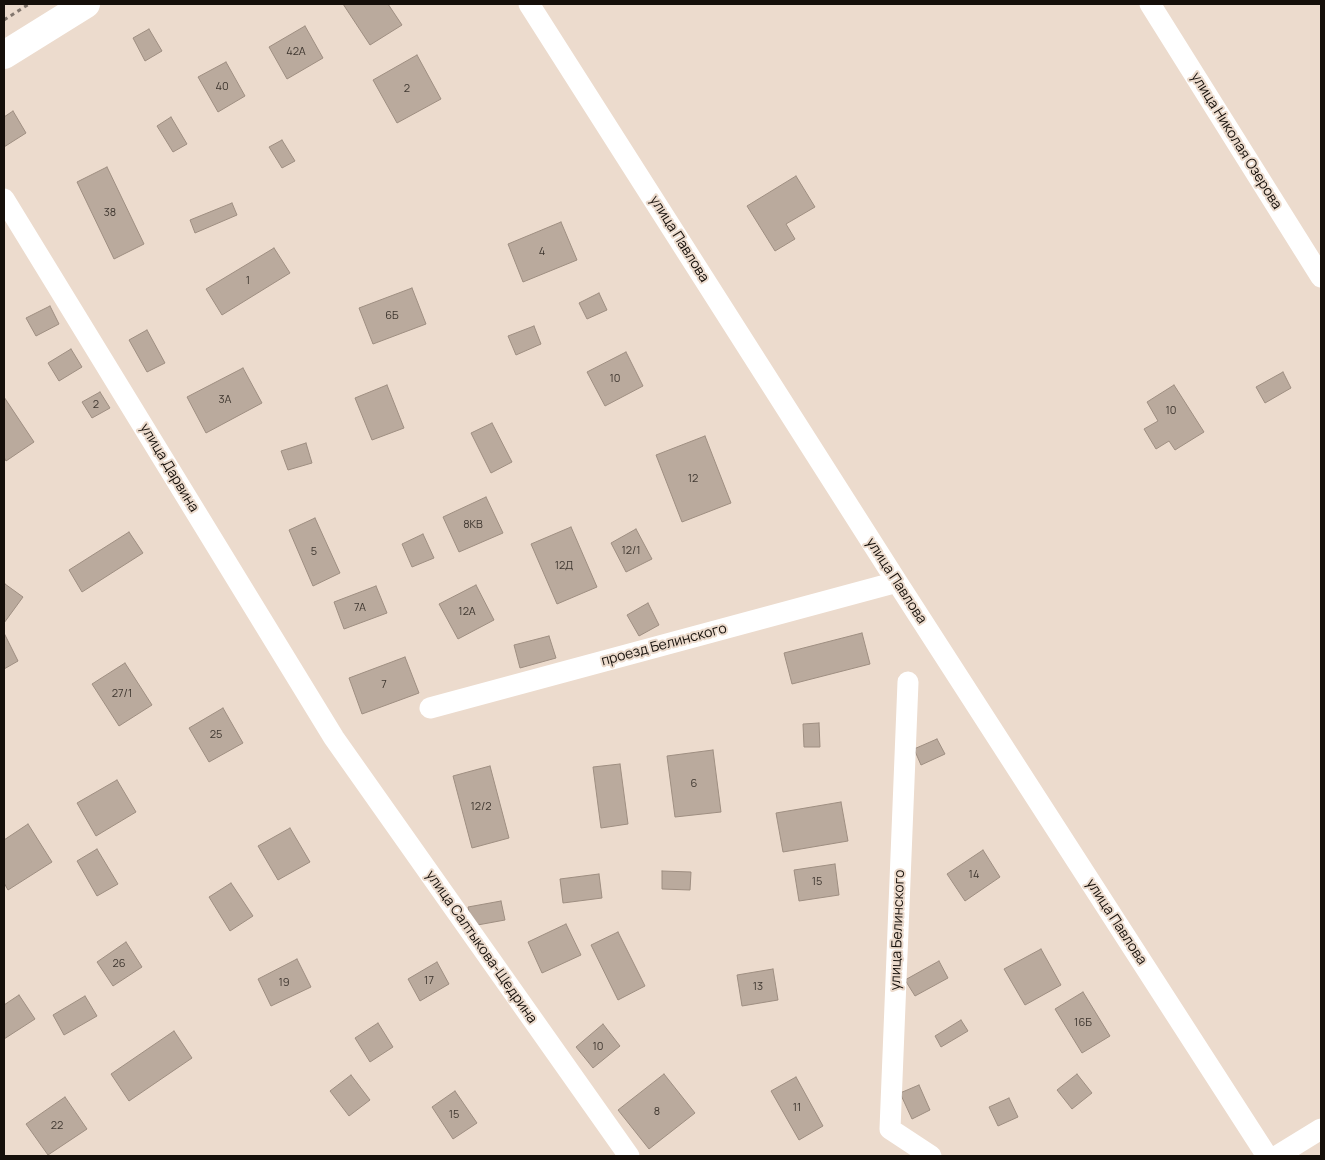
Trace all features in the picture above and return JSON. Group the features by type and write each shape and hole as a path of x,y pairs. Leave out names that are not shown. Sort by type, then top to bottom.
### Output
{"main road":[{"path":"4,55 86,4"}],"street":[{"name":"улица Павлова","path":"529,4 897,582 1267,1156"},
{"name":"улица Николая Озерова","path":"1150,4 1321,277"},
{"name":"улица Дарвина","path":"4,199 334,738"},
{"name":"проезд Белинского","path":"430,708 897,582"},
{"name":"улица Белинского","path":"908,682 890,1129 932,1156"},
{"name":"улица Салтыкова-Щедрина","path":"334,738 629,1156"},
{"path":"1278,1156 1321,1130"}],"path":[{"path":"4,20 29,4"}],"building":[{"path":"343,4 388,4 402,25 370,45"},
{"path":"305,26 323,58 287,79 269,47"},
{"path":"149,29 162,51 145,61 133,38"},
{"path":"417,55 441,99 397,123 373,80"},
{"path":"226,62 245,96 218,112 198,77"},
{"path":"13,111 26,133 4,147 4,117"},
{"path":"171,117 187,144 173,152 157,126"},
{"path":"282,140 295,161 282,168 269,147"},
{"path":"107,167 144,244 114,259 77,182"},
{"path":"796,176 815,207 786,224 795,239 775,251 747,206"},
{"path":"232,203 237,215 195,233 190,220"},
{"path":"561,222 577,260 523,282 508,244"},
{"path":"274,248 290,273 222,315 206,289"},
{"path":"412,288 426,324 373,344 359,308"},
{"path":"599,293 607,310 587,319 579,303"},
{"path":"50,306 59,324 36,336 26,318"},
{"path":"534,326 541,344 516,355 508,336"},
{"path":"147,330 165,363 147,372 129,340"},
{"path":"71,349 82,367 59,381 48,363"},
{"path":"626,352 643,386 605,406 587,372"},
{"path":"243,368 262,403 206,433 187,397"},
{"path":"1283,372 1291,388 1265,403 1256,387"},
{"path":"387,385 404,428 372,440 355,398"},
{"path":"1174,385 1204,432 1175,450 1169,441 1156,449 1144,429 1158,421 1147,402"},
{"path":"100,392 110,408 92,418 82,402"},
{"path":"4,397 34,442 6,461 4,457"},
{"path":"492,423 512,462 491,473 471,433"},
{"path":"705,436 731,503 682,522 656,455"},
{"path":"306,443 312,463 288,470 281,451"},
{"path":"486,497 503,533 459,552 443,517"},
{"path":"315,518 340,573 313,586 289,530"},
{"path":"571,527 597,587 557,604 531,544"},
{"path":"636,529 652,559 626,572 611,543"},
{"path":"129,532 143,553 82,592 69,570"},
{"path":"423,534 434,558 412,567 402,544"},
{"path":"4,585 23,597 4,623"},
{"path":"476,585 494,620 458,639 439,604"},
{"path":"376,586 387,613 344,629 334,602"},
{"path":"648,603 659,625 639,636 627,615"},
{"path":"4,633 18,661 4,669"},
{"path":"862,633 870,664 792,684 784,653"},
{"path":"549,636 556,658 520,668 514,645"},
{"path":"405,657 419,693 362,714 349,678"},
{"path":"125,663 152,705 119,726 92,684"},
{"path":"223,708 243,743 209,762 189,728"},
{"path":"819,723 820,747 804,747 803,724"},
{"path":"937,739 945,754 921,765 914,749"},
{"path":"713,750 721,812 675,817 667,756"},
{"path":"620,764 628,824 601,828 593,767"},
{"path":"490,766 509,838 472,848 453,776"},
{"path":"117,780 136,812 96,836 77,803"},
{"path":"841,802 848,841 783,852 776,813"},
{"path":"28,824 52,862 8,890 4,883 4,840"},
{"path":"290,828 310,862 278,880 258,846"},
{"path":"97,849 118,884 97,896 77,861"},
{"path":"983,850 1000,877 965,901 947,874"},
{"path":"835,864 839,895 799,901 794,870"},
{"path":"662,871 691,872 690,890 662,889"},
{"path":"599,874 602,898 563,903 560,879"},
{"path":"231,883 253,916 230,931 209,897"},
{"path":"501,901 505,920 472,926 468,907"},
{"path":"566,924 581,955 542,973 528,942"},
{"path":"618,932 645,986 618,1000 591,945"},
{"path":"126,942 142,967 113,986 97,962"},
{"path":"1041,949 1061,985 1025,1005 1004,969"},
{"path":"297,959 311,987 271,1006 258,979"},
{"path":"939,961 948,978 915,996 905,980"},
{"path":"437,962 449,984 420,1001 408,979"},
{"path":"773,969 778,1000 742,1006 737,975"},
{"path":"1083,992 1110,1036 1082,1053 1055,1009"},
{"path":"19,995 35,1019 4,1039 4,1005"},
{"path":"85,996 97,1016 64,1035 53,1015"},
{"path":"961,1020 968,1031 941,1047 935,1036"},
{"path":"378,1023 393,1047 370,1062 355,1038"},
{"path":"603,1024 620,1046 593,1068 576,1047"},
{"path":"174,1031 192,1058 129,1101 111,1074"},
{"path":"664,1074 695,1113 649,1149 618,1110"},
{"path":"1077,1074 1092,1093 1072,1109 1057,1090"},
{"path":"351,1075 370,1100 349,1116 330,1091"},
{"path":"796,1077 823,1126 799,1140 771,1091"},
{"path":"919,1085 930,1110 912,1119 900,1093"},
{"path":"455,1091 477,1123 453,1139 432,1107"},
{"path":"65,1097 87,1129 48,1155 26,1124"},
{"path":"1009,1098 1018,1117 998,1126 989,1107"}]}
